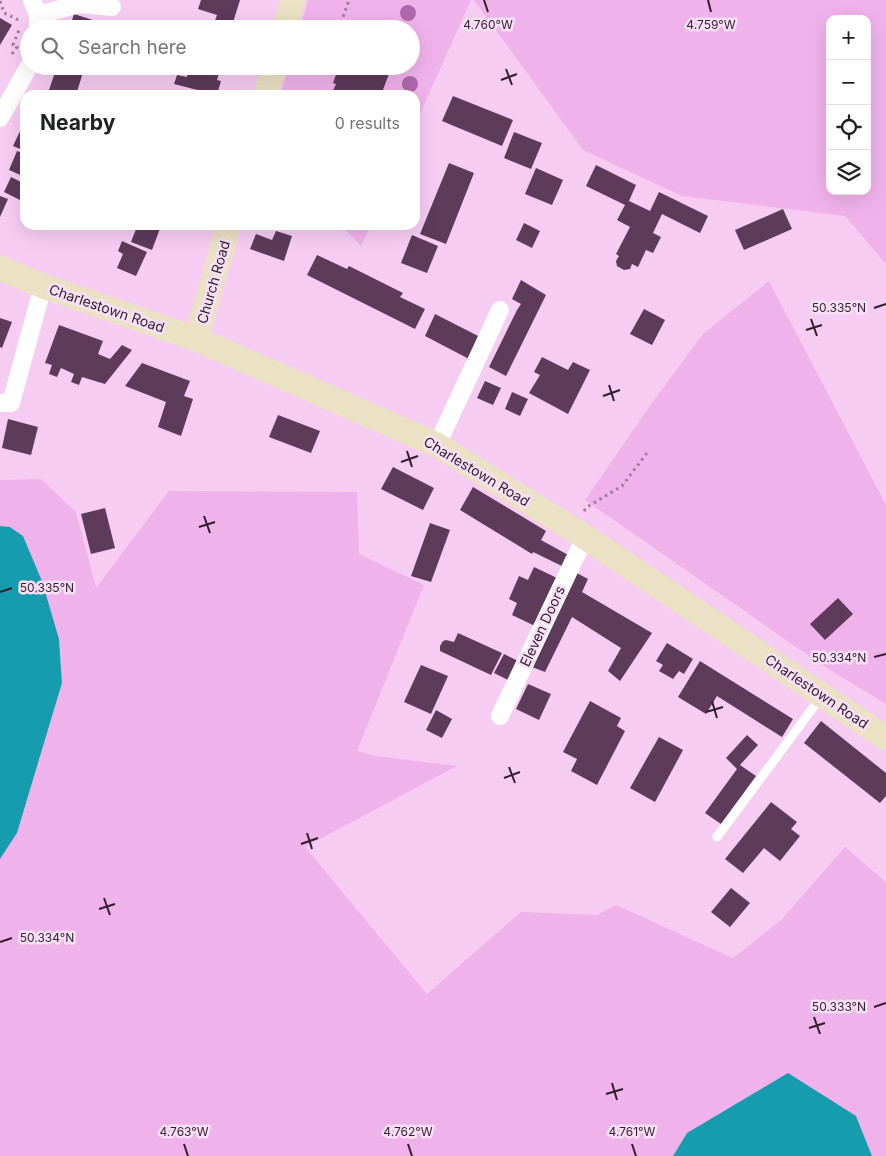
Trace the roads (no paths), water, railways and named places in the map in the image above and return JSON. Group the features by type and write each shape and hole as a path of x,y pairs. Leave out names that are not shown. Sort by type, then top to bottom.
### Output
{"street":[{"path":"288,20 294,0"},
{"path":"36,14 79,4 112,7"},
{"path":"0,118 24,75"},
{"path":"267,90 272,75"},
{"name":"Church Road","path":"196,339 228,230"},
{"name":"Charlestown Road","path":"0,268 43,286 196,339 437,445 578,532 823,694 886,738"},
{"path":"0,403 11,403 43,286"},
{"path":"437,445 500,310"},
{"name":"Eleven Doors","path":"500,716 578,532"}],"lane":[{"path":"716,837 823,694"}],"water":[{"path":"0,526 10,527 23,536 42,581 59,639 62,683 17,833 0,859"},
{"path":"788,1073 856,1116 872,1156 673,1156 687,1133"}]}
